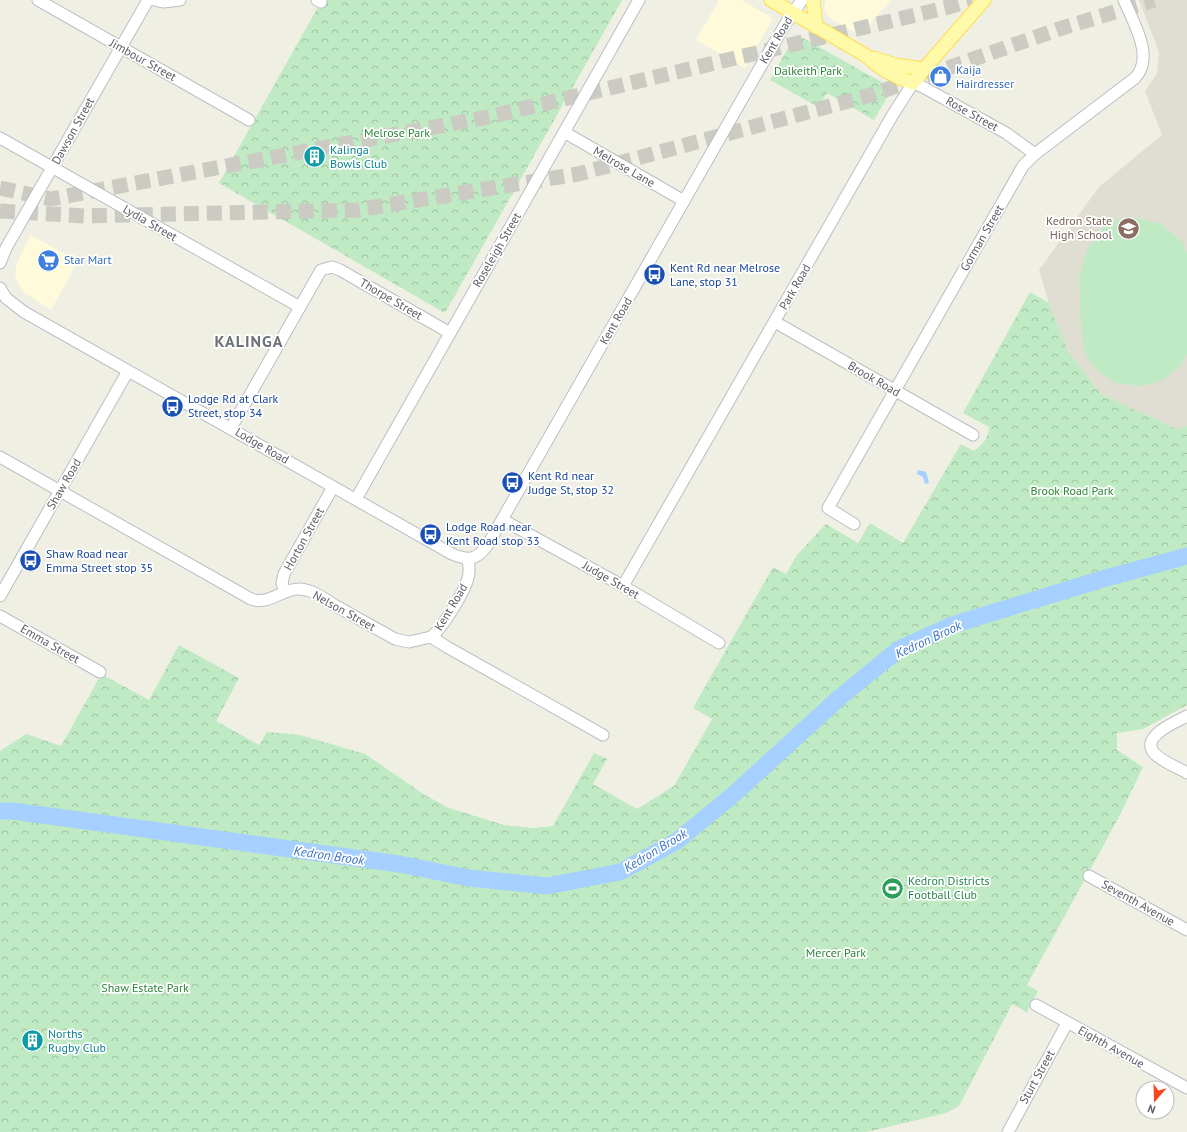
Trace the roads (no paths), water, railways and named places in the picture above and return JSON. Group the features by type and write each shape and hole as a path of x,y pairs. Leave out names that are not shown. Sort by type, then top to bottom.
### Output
{"main road":[{"name":"Rose Street","path":"771,0 865,55 895,65 924,69"},
{"path":"813,0 816,27"},
{"name":"Park Road","path":"913,83 984,0"},
{"name":"Rose Street","path":"865,55 887,73 913,83"}],"street":[{"name":"Jimbour Street","path":"38,0 250,120"},
{"name":"Dawson Street","path":"0,263 6,248 148,0"},
{"path":"154,0 162,2 180,0"},
{"name":"Roseleigh Street","path":"356,499 639,0"},
{"name":"Kent Road","path":"431,637 442,626 468,579 468,559 482,553 503,520 775,42 802,0"},
{"name":"Gorman Street","path":"854,524 828,508 1023,166 1036,154 1139,74 1144,54 1142,45 1124,0"},
{"name":"Rose Street","path":"913,83 923,87 1006,133 1036,154"},
{"name":"Park Road","path":"623,586 892,116 913,83"},
{"name":"Melrose Lane","path":"564,132 684,201"},
{"name":"Lydia Street","path":"0,138 300,307"},
{"name":"Thorpe Street","path":"300,307 321,270 332,267 340,270 450,333"},
{"name":"Lodge Road","path":"0,288 6,298 24,312 452,554 460,558 468,559"},
{"path":"231,428 300,307"},
{"name":"Brook Road","path":"775,322 973,435"},
{"name":"Shaw Road","path":"0,596 128,371"},
{"name":"Nelson Street","path":"0,457 251,599 262,601 294,589 309,591 387,635 402,641 409,642 431,637"},
{"name":"Horton Street","path":"285,592 282,583 284,574 333,487"},
{"name":"Judge Street","path":"503,520 623,586 719,643"},
{"name":"Emma Street","path":"0,616 100,672"},
{"path":"431,637 603,735"},
{"path":"1187,716 1157,733 1151,745 1154,753 1159,757 1187,773"},
{"name":"Seventh Avenue","path":"1089,876 1187,930"},
{"name":"Eighth Avenue","path":"1036,1005 1187,1088"},
{"name":"Sturt Street","path":"1008,1132 1068,1023"}],"water":[{"path":"918,470 926,472 929,483 925,484 923,477 917,474"}],"waterway":[{"name":"Kedron Brook","path":"0,811 13,811 399,864 469,878 547,886 620,872 677,841 734,794 839,698 899,649 952,625 1106,578 1187,556"}],"tunnel":[{"path":"0,188 51,199 488,117 945,8 972,0"},
{"path":"0,211 85,216 357,210 578,174 871,95 1059,29 1154,0"}],"place":[{"name":"Kaija Hairdresser","path":"940,77"},
{"name":"Kalinga Bowls Club","path":"315,157"},
{"name":"Kedron State High School","path":"1128,228"},
{"name":"Star Mart","path":"49,260"},
{"name":"Kent Rd near Melrose Lane, stop 31","path":"655,275"},
{"name":"Lodge Rd at Clark Street, stop 34","path":"172,406"},
{"name":"Kent Rd near Judge St, stop 32","path":"513,483"},
{"name":"Lodge Road near Kent Road stop 33","path":"430,534"},
{"name":"Shaw Road near Emma Street stop 35","path":"30,561"},
{"name":"Kedron Districts Football Club","path":"893,888"},
{"name":"Norths Rugby Club","path":"33,1041"}],"district":[{"name":"KALINGA","path":"249,341"}],"park label":[{"name":"Dalkeith Park","path":"808,71"},
{"name":"Melrose Park","path":"397,133"},
{"name":"Brook Road Park","path":"1072,491"},
{"name":"Mercer Park","path":"836,953"},
{"name":"Shaw Estate Park","path":"145,988"}]}
